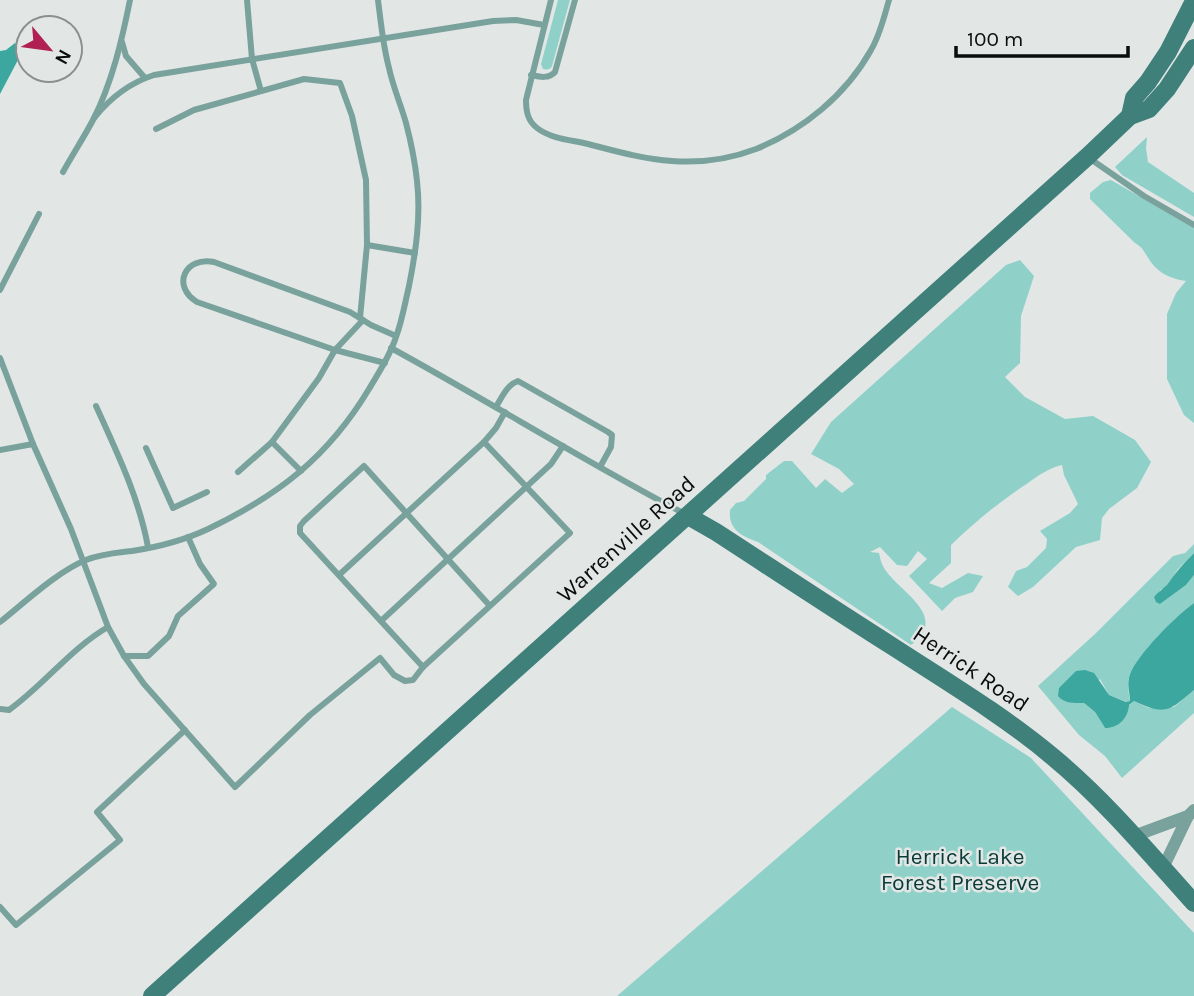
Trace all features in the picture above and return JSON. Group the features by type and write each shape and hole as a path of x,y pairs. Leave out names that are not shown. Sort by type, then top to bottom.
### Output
{"main road":[{"name":"Warrenville Road","path":"1130,116 1134,98 1168,52 1194,1"},
{"name":"Warrenville Road","path":"152,996 1130,116 1149,109 1167,89 1194,48"},
{"name":"Herrick Road","path":"688,516 1017,729 1065,767 1134,836 1194,903"}],"street":[{"path":"1134,836 1191,813"},
{"path":"1163,868 1191,813"}],"lane":[{"path":"64,172 94,118 122,40 130,0"},
{"path":"247,0 252,59 261,91"},
{"path":"0,622 59,575 83,561 108,553 149,547 188,537 257,504 290,482 340,432 363,399 396,336 415,253 418,211 414,163 406,125 389,70 378,0"},
{"path":"551,0 531,75 526,100 527,115 537,128 549,135 673,161 732,156 754,150 795,130 833,99 855,74 871,50 889,0"},
{"path":"531,75 547,77 555,72 575,0"},
{"path":"94,118 119,92 145,78 493,21 516,20 544,25"},
{"path":"122,40 126,56 145,78"},
{"path":"156,129 194,110 304,79 340,83 352,116 366,180 362,319 335,350 319,379 272,442 238,472"},
{"path":"1088,156 1144,196 1194,225"},
{"path":"0,290 39,214"},
{"path":"366,245 415,253"},
{"path":"384,363 335,350 197,302 185,291 185,273 197,262 214,262 350,312 396,336"},
{"path":"391,348 688,516"},
{"path":"0,358 108,627 144,684 235,787 310,715 380,659 394,675 405,681 413,680 569,533 484,442"},
{"path":"496,407 513,382 518,381 608,432 612,435 611,447 600,467"},
{"path":"0,388 10,384"},
{"path":"96,406 143,519 149,547"},
{"path":"338,575 484,442 505,412"},
{"path":"272,442 301,471"},
{"path":"0,450 33,444"},
{"path":"381,621 551,464 563,446"},
{"path":"146,447 173,508 207,492"},
{"path":"424,667 300,533 300,526 304,521 364,466 490,606"},
{"path":"124,656 148,656 169,636 178,616 214,584 200,564 188,537"},
{"path":"0,709 9,710 26,698 90,637 108,627"},
{"path":"0,907 16,925 120,841 97,811 185,730"}],"green space":[{"path":"558,0 570,0 552,66 543,69 541,64"},
{"path":"1147,137 1148,162 1194,193 1194,217 1122,175 1115,167"},
{"path":"1111,180 1194,228 1194,423 1184,415 1167,379 1167,314 1176,293 1186,281 1158,270 1141,247 1090,199 1090,193 1103,182"},
{"path":"1020,260 1034,276 1021,316 1020,363 1005,377 1025,397 1065,419 1093,416 1135,440 1151,462 1137,488 1109,509 1102,518 1100,540 1076,547 1033,587 1018,596 1008,587 1016,571 1027,567 1046,548 1047,539 1040,531 1070,513 1078,504 1062,465 1044,472 1008,497 951,545 951,563 929,583 942,588 968,573 983,576 973,592 955,598 942,611 909,576 927,559 918,551 907,566 897,565 880,547 870,552 879,553 881,563 888,573 923,612 926,623 922,634 911,645 758,542 741,534 733,527 730,510 736,503 744,501 766,479 766,475 784,461 792,461 816,488 825,479 842,493 854,484 839,469 811,454 831,422 1006,265"},
{"path":"1194,544 1194,553 1178,569 1165,588 1160,590 1160,604 1186,585 1194,575 1194,603 1167,627 1138,660 1128,681 1130,701 1109,695 1100,679 1073,703 1084,703 1095,712 1105,728 1134,701 1149,708 1174,707 1194,690 1194,713 1122,778 1105,756 1079,735 1038,686 1173,556 1185,553"},
{"name":"Herrick Lake Forest Preserve","path":"952,707 1031,758 1194,933 1194,996 617,996"}],"shaded area":[{"path":"14,44 14,67 0,94 0,51"},
{"path":"1194,553 1194,575 1186,585 1160,604 1156,602 1154,597"},
{"path":"1194,603 1194,690 1179,703 1160,710 1134,701 1129,705 1122,721 1105,728 1095,712 1084,703 1067,702 1058,696 1059,688 1076,671 1085,670 1094,673 1109,695 1130,701 1128,681 1138,661 1167,627"}]}
